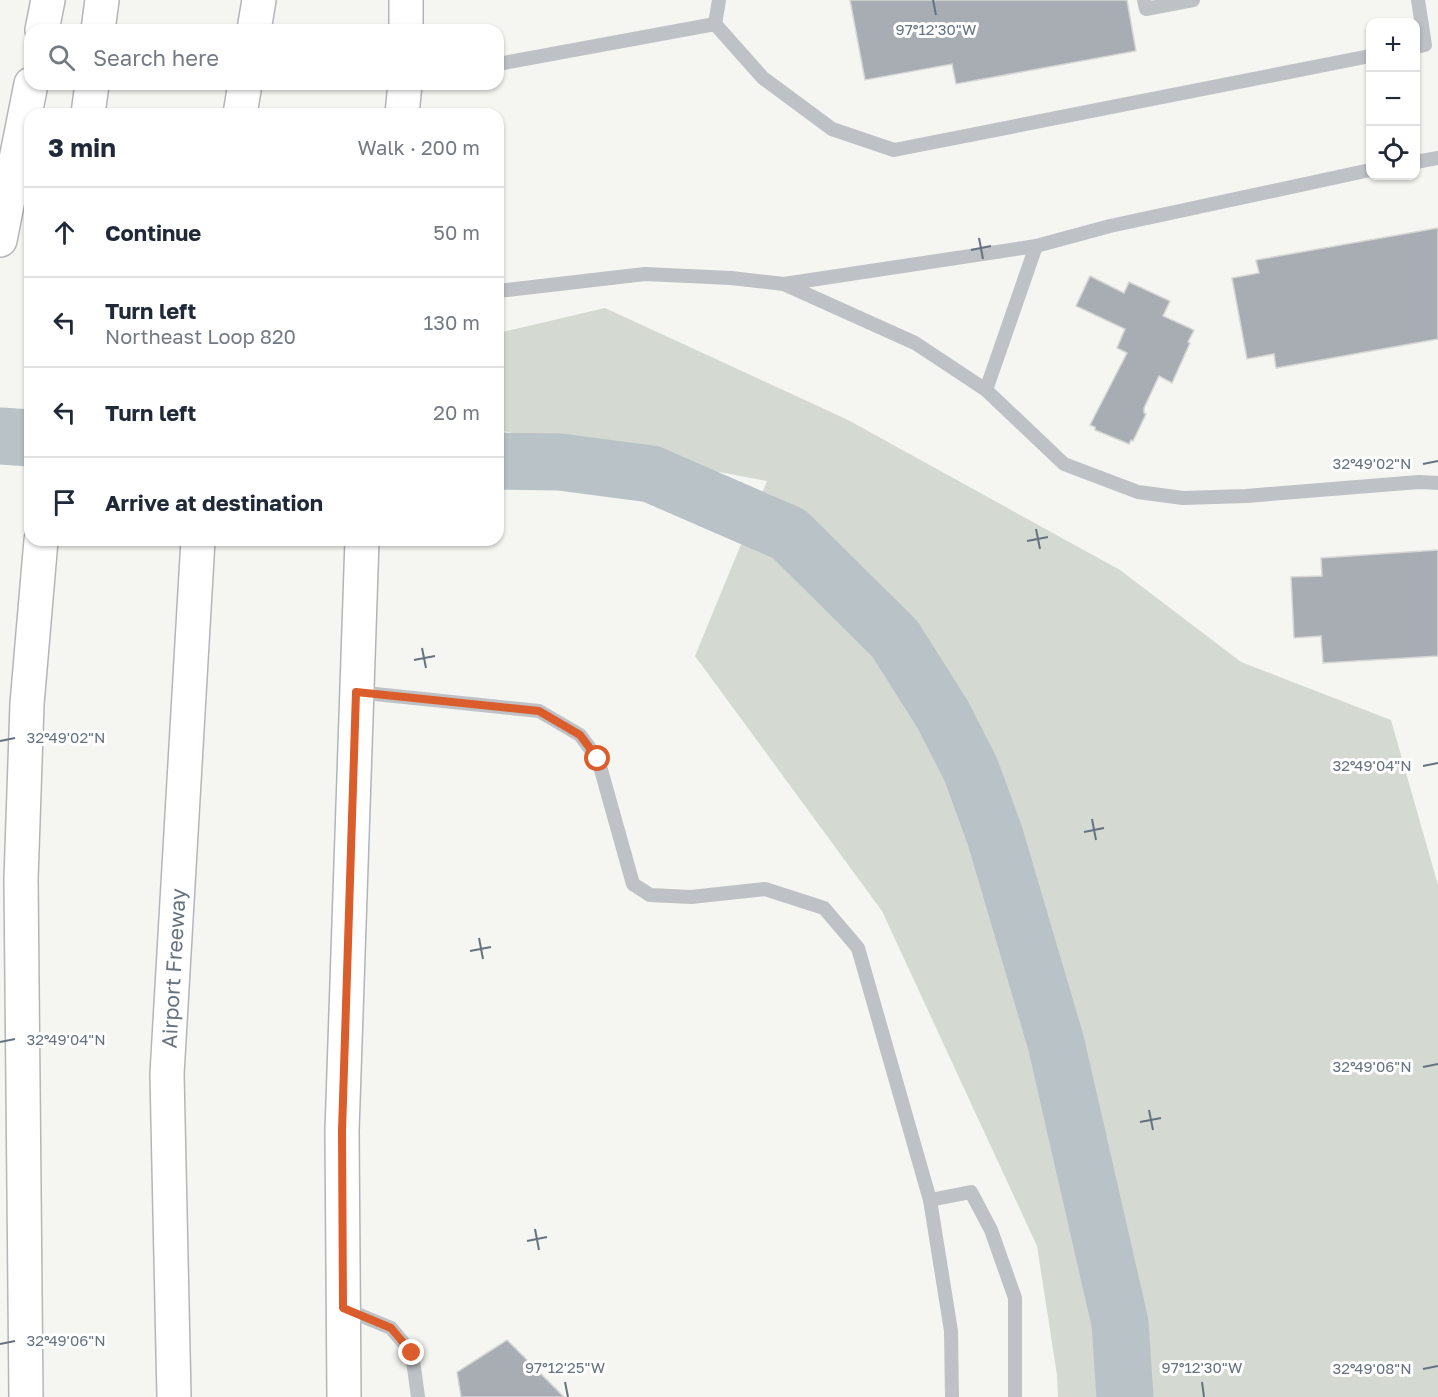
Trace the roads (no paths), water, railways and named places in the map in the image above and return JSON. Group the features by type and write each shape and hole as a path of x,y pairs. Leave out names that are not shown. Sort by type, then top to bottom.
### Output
{"main road":[{"path":"43,24 48,0"},
{"path":"99,24 102,0"},
{"path":"255,24 259,0"},
{"path":"406,0 406,24"},
{"path":"26,108 30,90"},
{"path":"89,108 91,90"},
{"path":"241,108 244,90"},
{"path":"403,108 404,90"},
{"path":"0,240 24,119"},
{"path":"26,1397 21,879 27,704 41,546"},
{"path":"344,1397 342,1131 362,546"},
{"name":"Airport Freeway","path":"174,1397 167,1074 197,553"}],"lane":[{"path":"719,0 716,24 763,78 832,129 894,150 1366,57"},
{"path":"1144,0 1146,9 1193,0"},
{"path":"1418,0 1425,45 1420,46"},
{"path":"504,63 716,24"},
{"path":"1420,161 1438,158"},
{"path":"504,290 645,274 731,278 784,284 1036,246 1110,226 1366,171"},
{"path":"986,390 1036,246"},
{"path":"784,284 915,343 986,390 1064,464 1138,492 1194,498 1419,482 1438,483"},
{"path":"356,692 539,711 580,735 598,759 633,884 650,895 691,897 765,889 824,908 858,948 930,1200 951,1331 952,1397"},
{"path":"930,1200 971,1192 991,1230 1015,1298 1015,1397"},
{"path":"343,1308 391,1328 412,1353 418,1397"}],"waterway":[{"path":"0,436 24,438"},
{"path":"504,461 560,462 651,474 789,534 895,639 943,715 971,770 995,836 1056,1043 1120,1323 1125,1397"}]}
